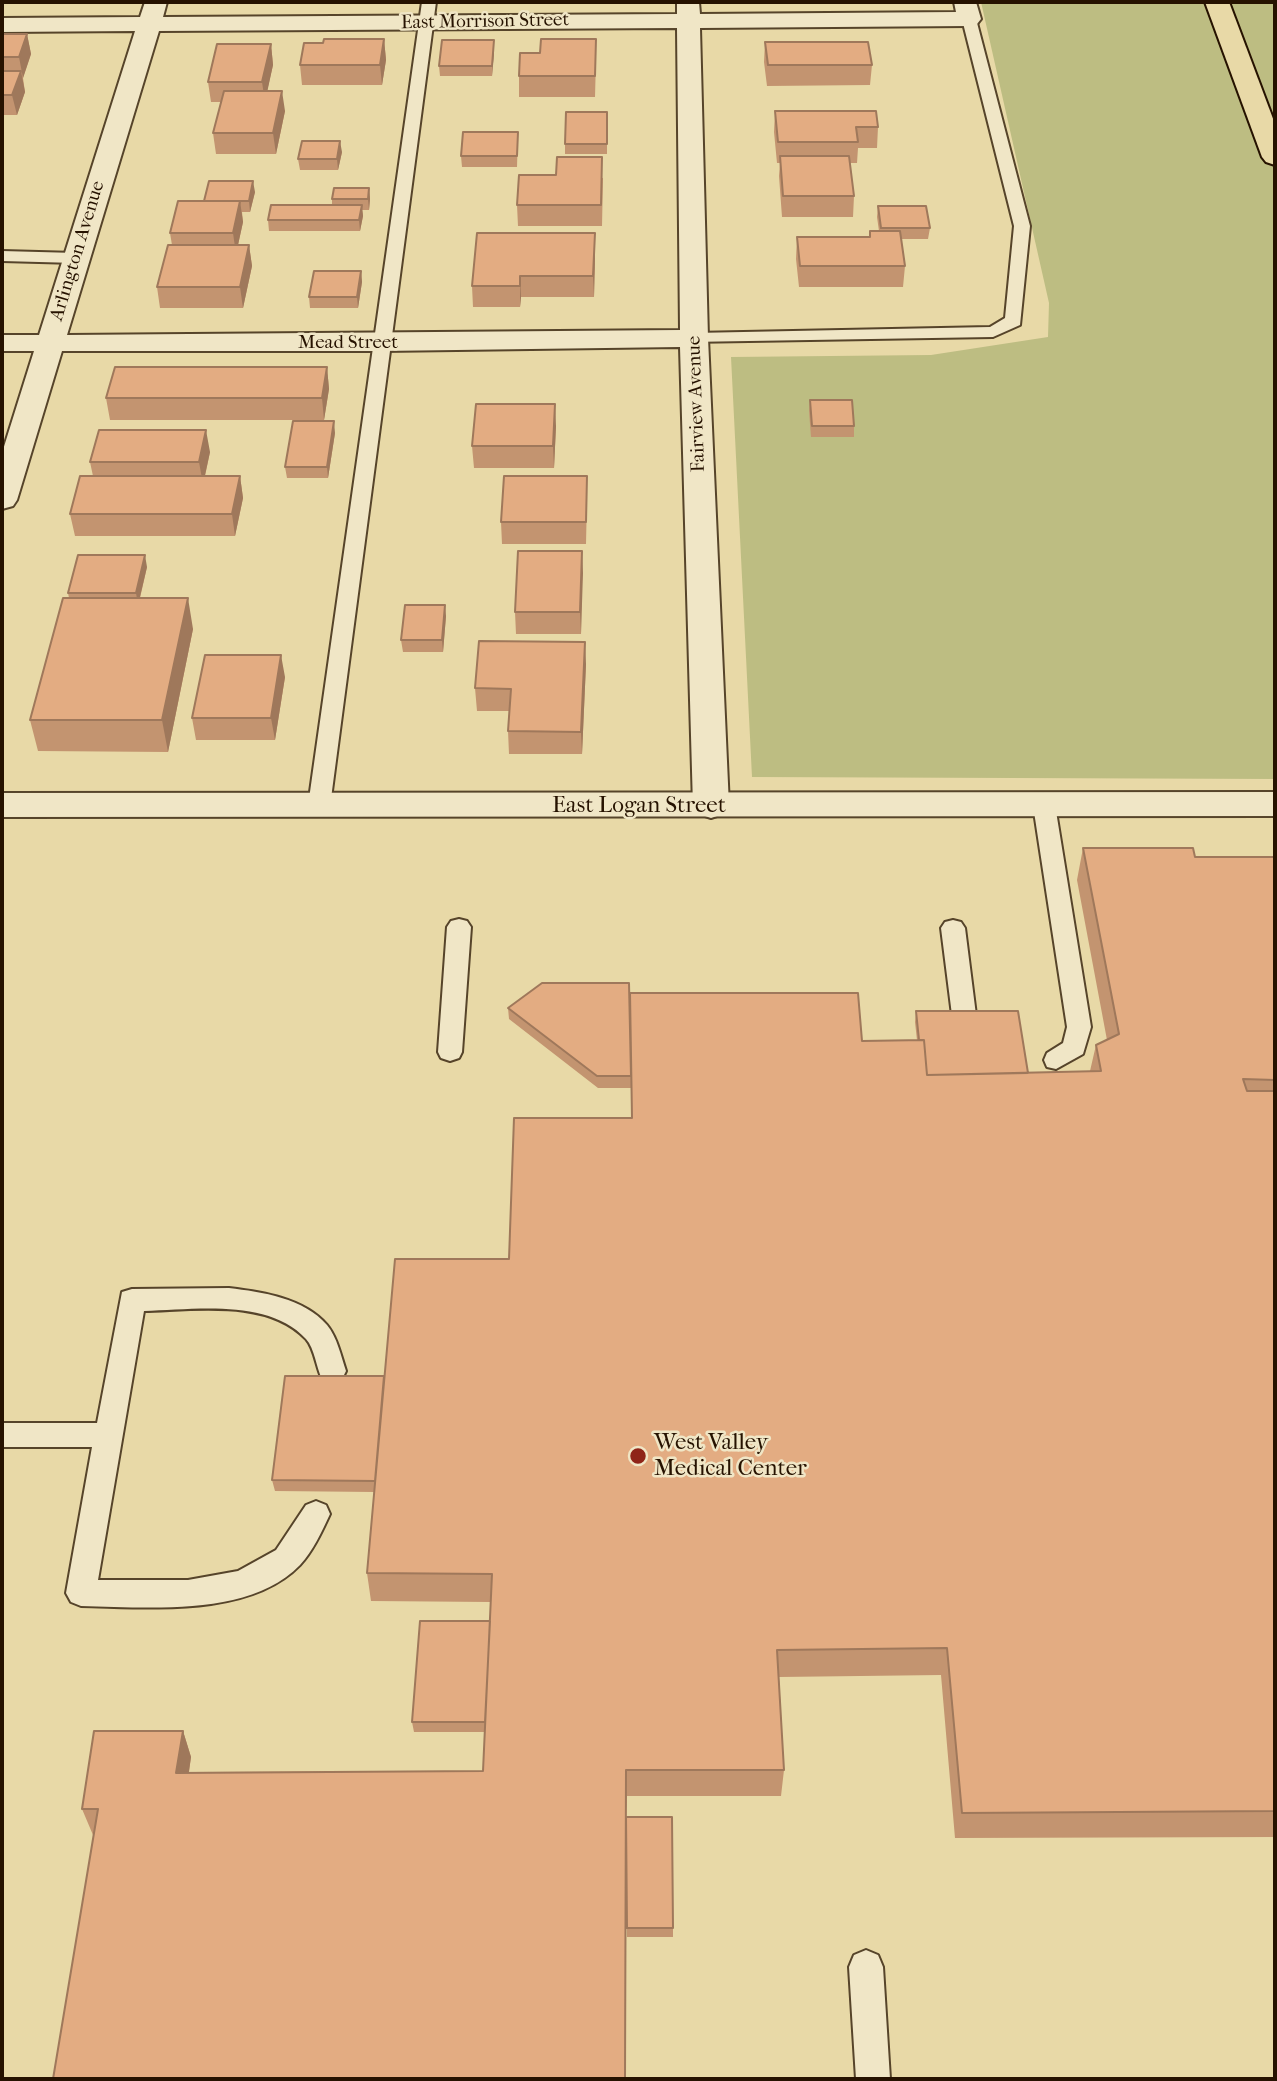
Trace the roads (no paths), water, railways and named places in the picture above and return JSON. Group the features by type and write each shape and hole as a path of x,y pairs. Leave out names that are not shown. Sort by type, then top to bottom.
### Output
{"main road":[{"path":"1217,2 1275,157"}],"street":[{"name":"East Morrison Street","path":"2,25 153,13 967,10"},
{"name":"Fairview Avenue","path":"688,11 694,338 710,806"},
{"name":"Arlington Avenue","path":"2,500 153,13"},
{"name":"Mead Street","path":"2,343 383,343 694,338"},
{"name":"East Logan Street","path":"2,805 1275,804"}],"lane":[{"path":"694,338 993,332 1014,321 1022,226 967,10"},
{"path":"319,806 427,12"},
{"path":"2,256 76,258"},
{"path":"1044,805 1079,1027 1074,1048 1056,1060"},
{"path":"450,1052 459,928"},
{"path":"953,928 964,1015"},
{"path":"316,1514 288,1558 242,1584 188,1593 81,1593 132,1300 238,1300 291,1311 318,1332 332,1371"},
{"path":"2,1435 107,1435"},
{"path":"866,1967 873,2079"}],"place":[{"name":"West Valley Medical Center","path":"638,1456"}]}
